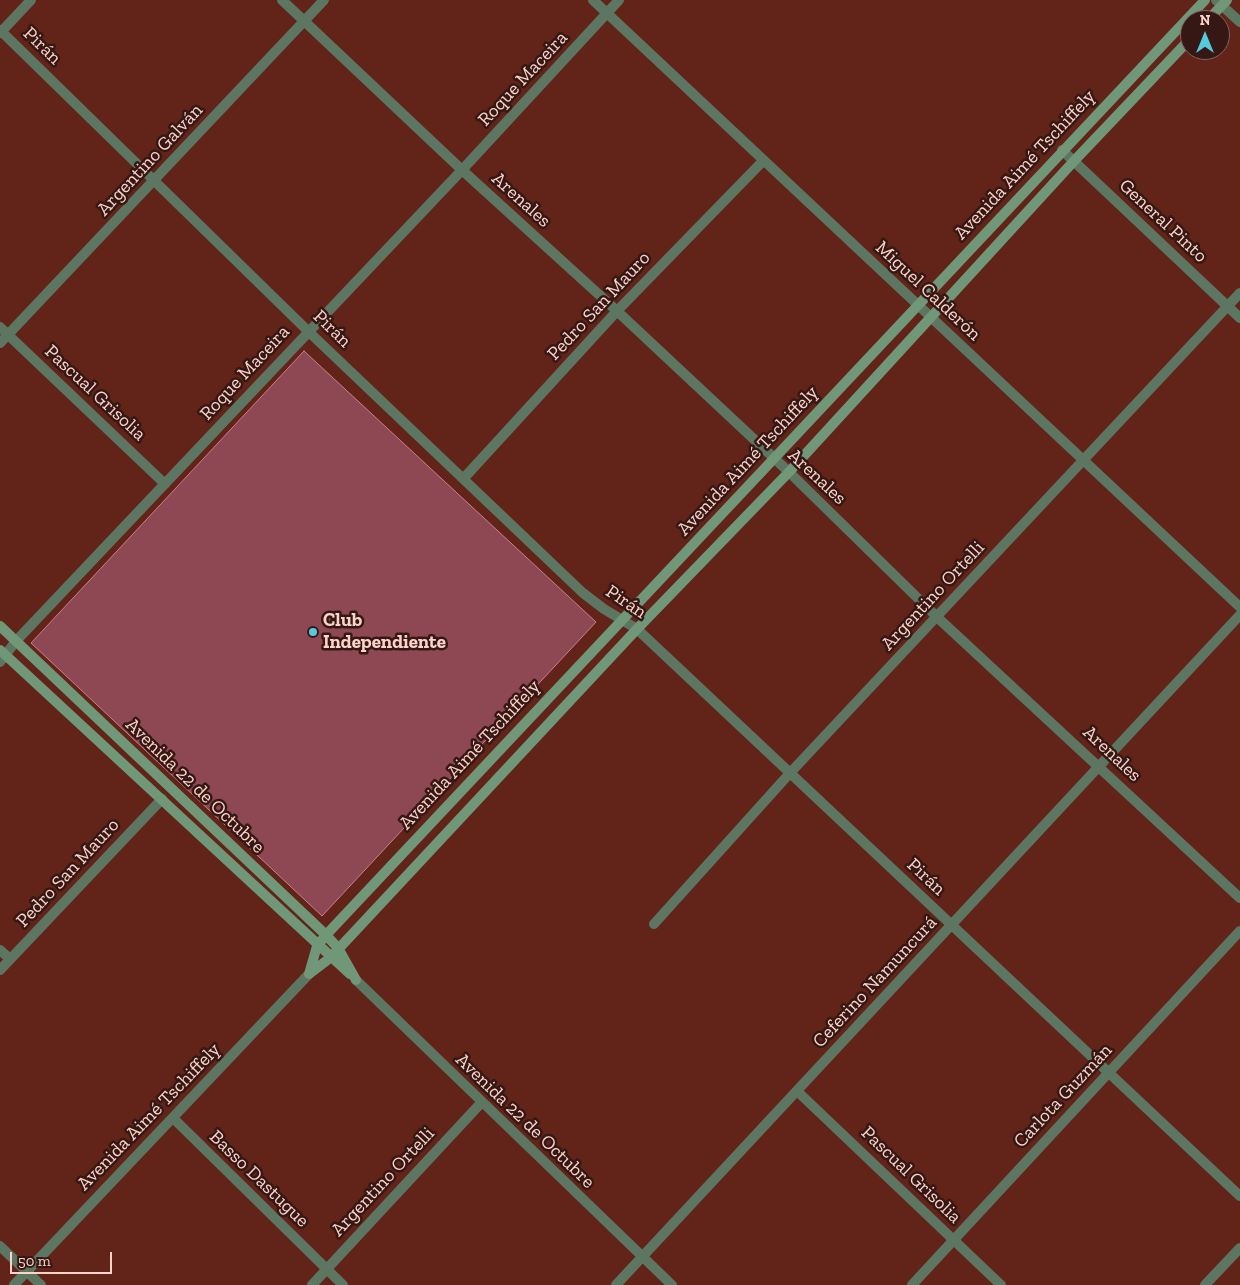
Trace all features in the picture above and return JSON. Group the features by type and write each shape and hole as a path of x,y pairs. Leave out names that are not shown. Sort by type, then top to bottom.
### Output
{"main road":[{"name":"Avenida Aimé Tschiffely","path":"317,946 620,620 774,460 1204,0"},
{"name":"Avenida Aimé Tschiffely","path":"309,974 330,958 637,629 788,472 930,316 1180,50"},
{"name":"Avenida 22 de Octubre","path":"0,626 326,935 338,948 356,980"},
{"name":"Avenida 22 de Octubre","path":"2,656 162,799 317,946 356,980"},
{"path":"309,974 317,946"}],"street":[{"path":"0,31 30,0"},
{"name":"Arenales","path":"282,0 462,170 617,311 788,472 938,618 1100,766 1240,898"},
{"name":"Argentino Galván","path":"0,343 4,331 155,180 324,0"},
{"name":"Miguel Calderón","path":"593,0 1240,608"},
{"name":"Roque Maceira","path":"2,656 462,170 619,0"},
{"path":"1222,2 1240,22"},
{"name":"Pirán","path":"0,31 309,332 583,593 620,620 637,629 1240,1196"},
{"name":"General Pinto","path":"1062,150 1240,318"},
{"name":"Pedro San Mauro","path":"464,478 617,311 763,160"},
{"name":"Argentino Ortelli","path":"654,924 790,773 938,618 1082,460 1240,293"},
{"name":"Pascual Grisolia","path":"4,331 165,484"},
{"name":"Ceferino Namuncurá","path":"616,1285 1240,615"},
{"name":"Pedro San Mauro","path":"0,970 162,799"},
{"name":"Carlota Guzmán","path":"912,1285 1240,931"},
{"path":"0,950 10,959"},
{"name":"Avenida Aimé Tschiffely","path":"14,1285 309,974"},
{"name":"Avenida 22 de Octubre","path":"356,980 480,1103 672,1285"},
{"name":"Pascual Grisolia","path":"797,1091 1001,1285"},
{"name":"Argentino Ortelli","path":"312,1285 480,1103"},
{"name":"Basso Dastugue","path":"173,1118 344,1285"},
{"path":"0,1246 41,1285"},
{"path":"1205,1285 1240,1248"}],"building":[{"name":"Club Independiente","path":"304,351 596,622 322,916 31,643"}],"place":[{"name":"Club Independiente","path":"313,632"}]}
